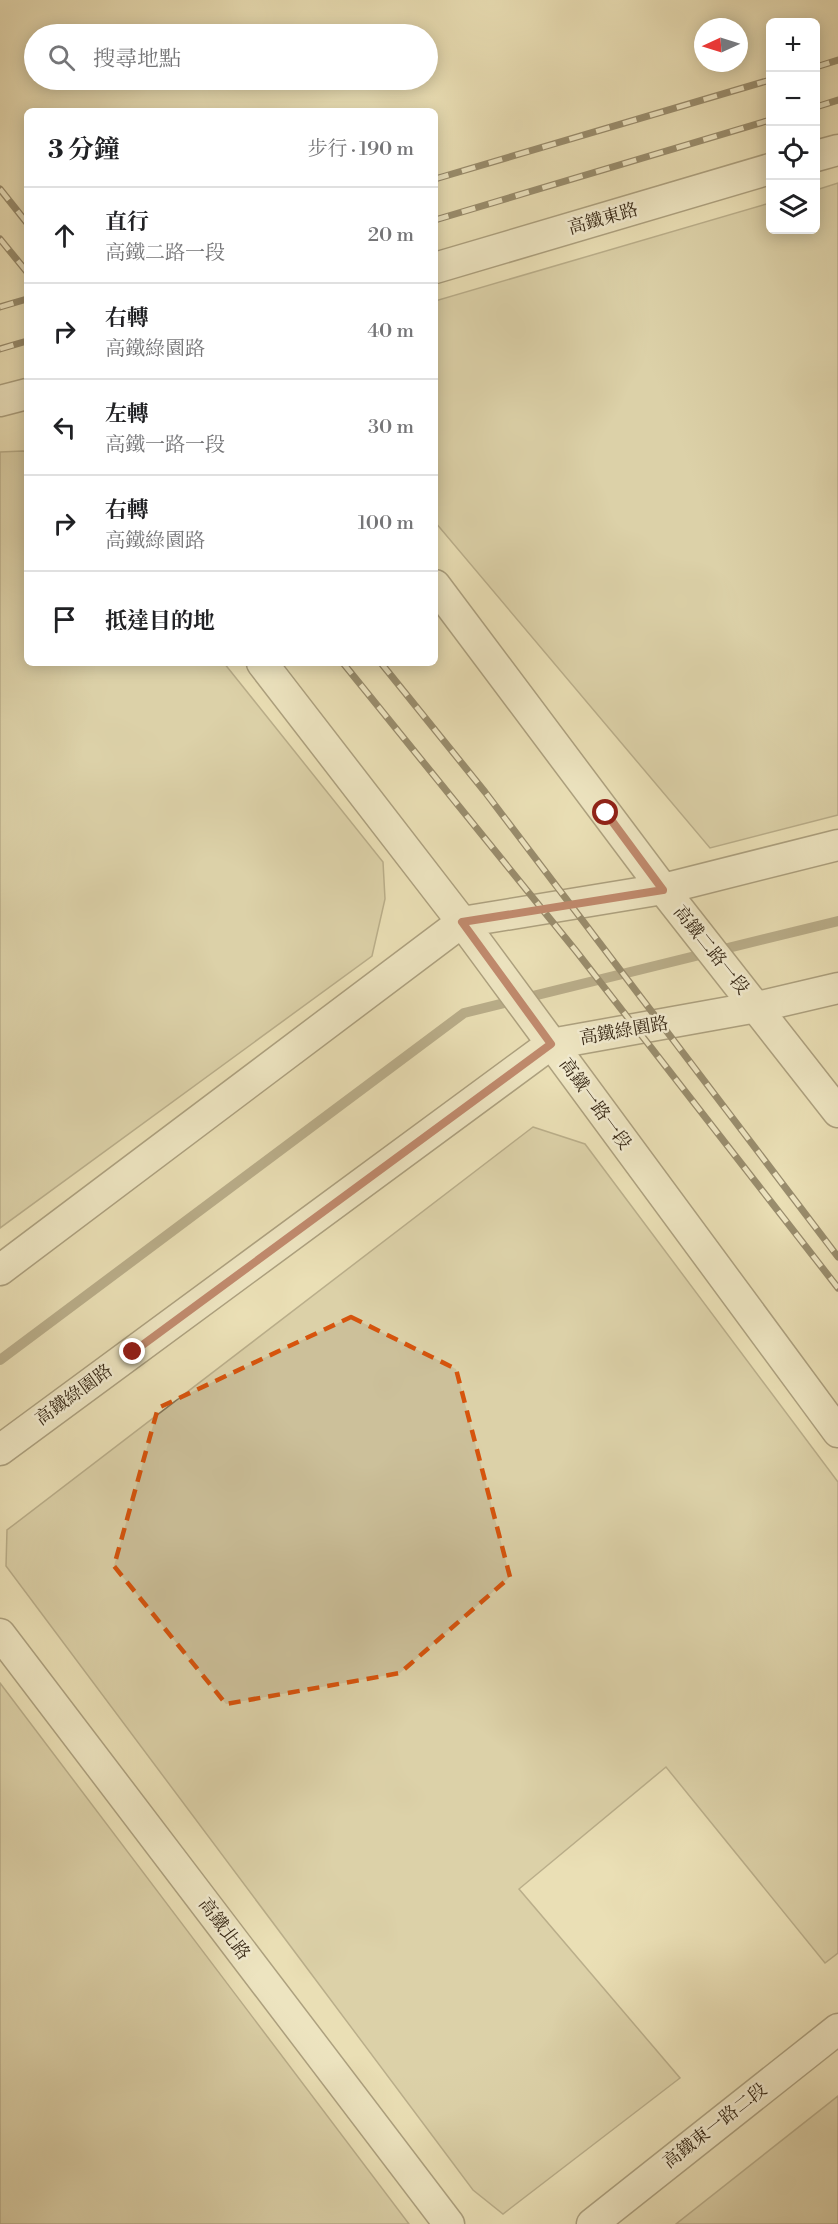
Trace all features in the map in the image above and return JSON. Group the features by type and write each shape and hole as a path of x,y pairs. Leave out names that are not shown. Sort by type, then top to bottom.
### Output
{"street":[{"path":"820,155 838,150"},
{"name":"高鐵東路","path":"438,267 766,170"},
{"path":"0,402 24,395"},
{"name":"高鐵二路一段","path":"438,589 663,890 838,1112"},
{"name":"高鐵一路一段","path":"264,666 462,922 838,1432"},
{"path":"0,1270 462,922 663,890 838,845"},
{"name":"高鐵綠園路","path":"0,1450 551,1044 757,1007 838,988"},
{"name":"高鐵北路","path":"0,1634 448,2224"},
{"name":"高鐵東一路二段","path":"592,2224 838,2029"}],"highlighted area":[{"path":"351,1317 456,1369 510,1577 400,1673 226,1704 114,1566 158,1408"}],"shaded area":[{"path":"838,183 838,815 710,848 438,526 438,300 766,204 766,234 820,234 820,189"},
{"path":"24,451 24,666 226,666 383,862 385,899 372,956 0,1228 0,452"},
{"path":"533,1127 585,1144 838,1482 838,1953 825,1963 666,1767 519,1889 680,2078 503,2214 473,2190 6,1566 7,1530"},
{"path":"0,1683 409,2224 0,2224"},
{"path":"838,2096 838,2224 676,2224"}],"waterway":[{"path":"0,1360 464,1013 838,921"}],"railway":[{"path":"820,66 838,60"},
{"path":"438,178 766,81"},
{"path":"820,106 838,100"},
{"path":"438,219 766,121"},
{"path":"0,189 24,219"},
{"path":"0,239 24,268"},
{"path":"0,307 24,300"},
{"path":"0,349 24,342"},
{"path":"345,666 576,951 838,1288"},
{"path":"383,666 485,792 838,1257"}],"route":[{"path":"133,1352 551,1044 462,922 663,890 606,813"}]}
